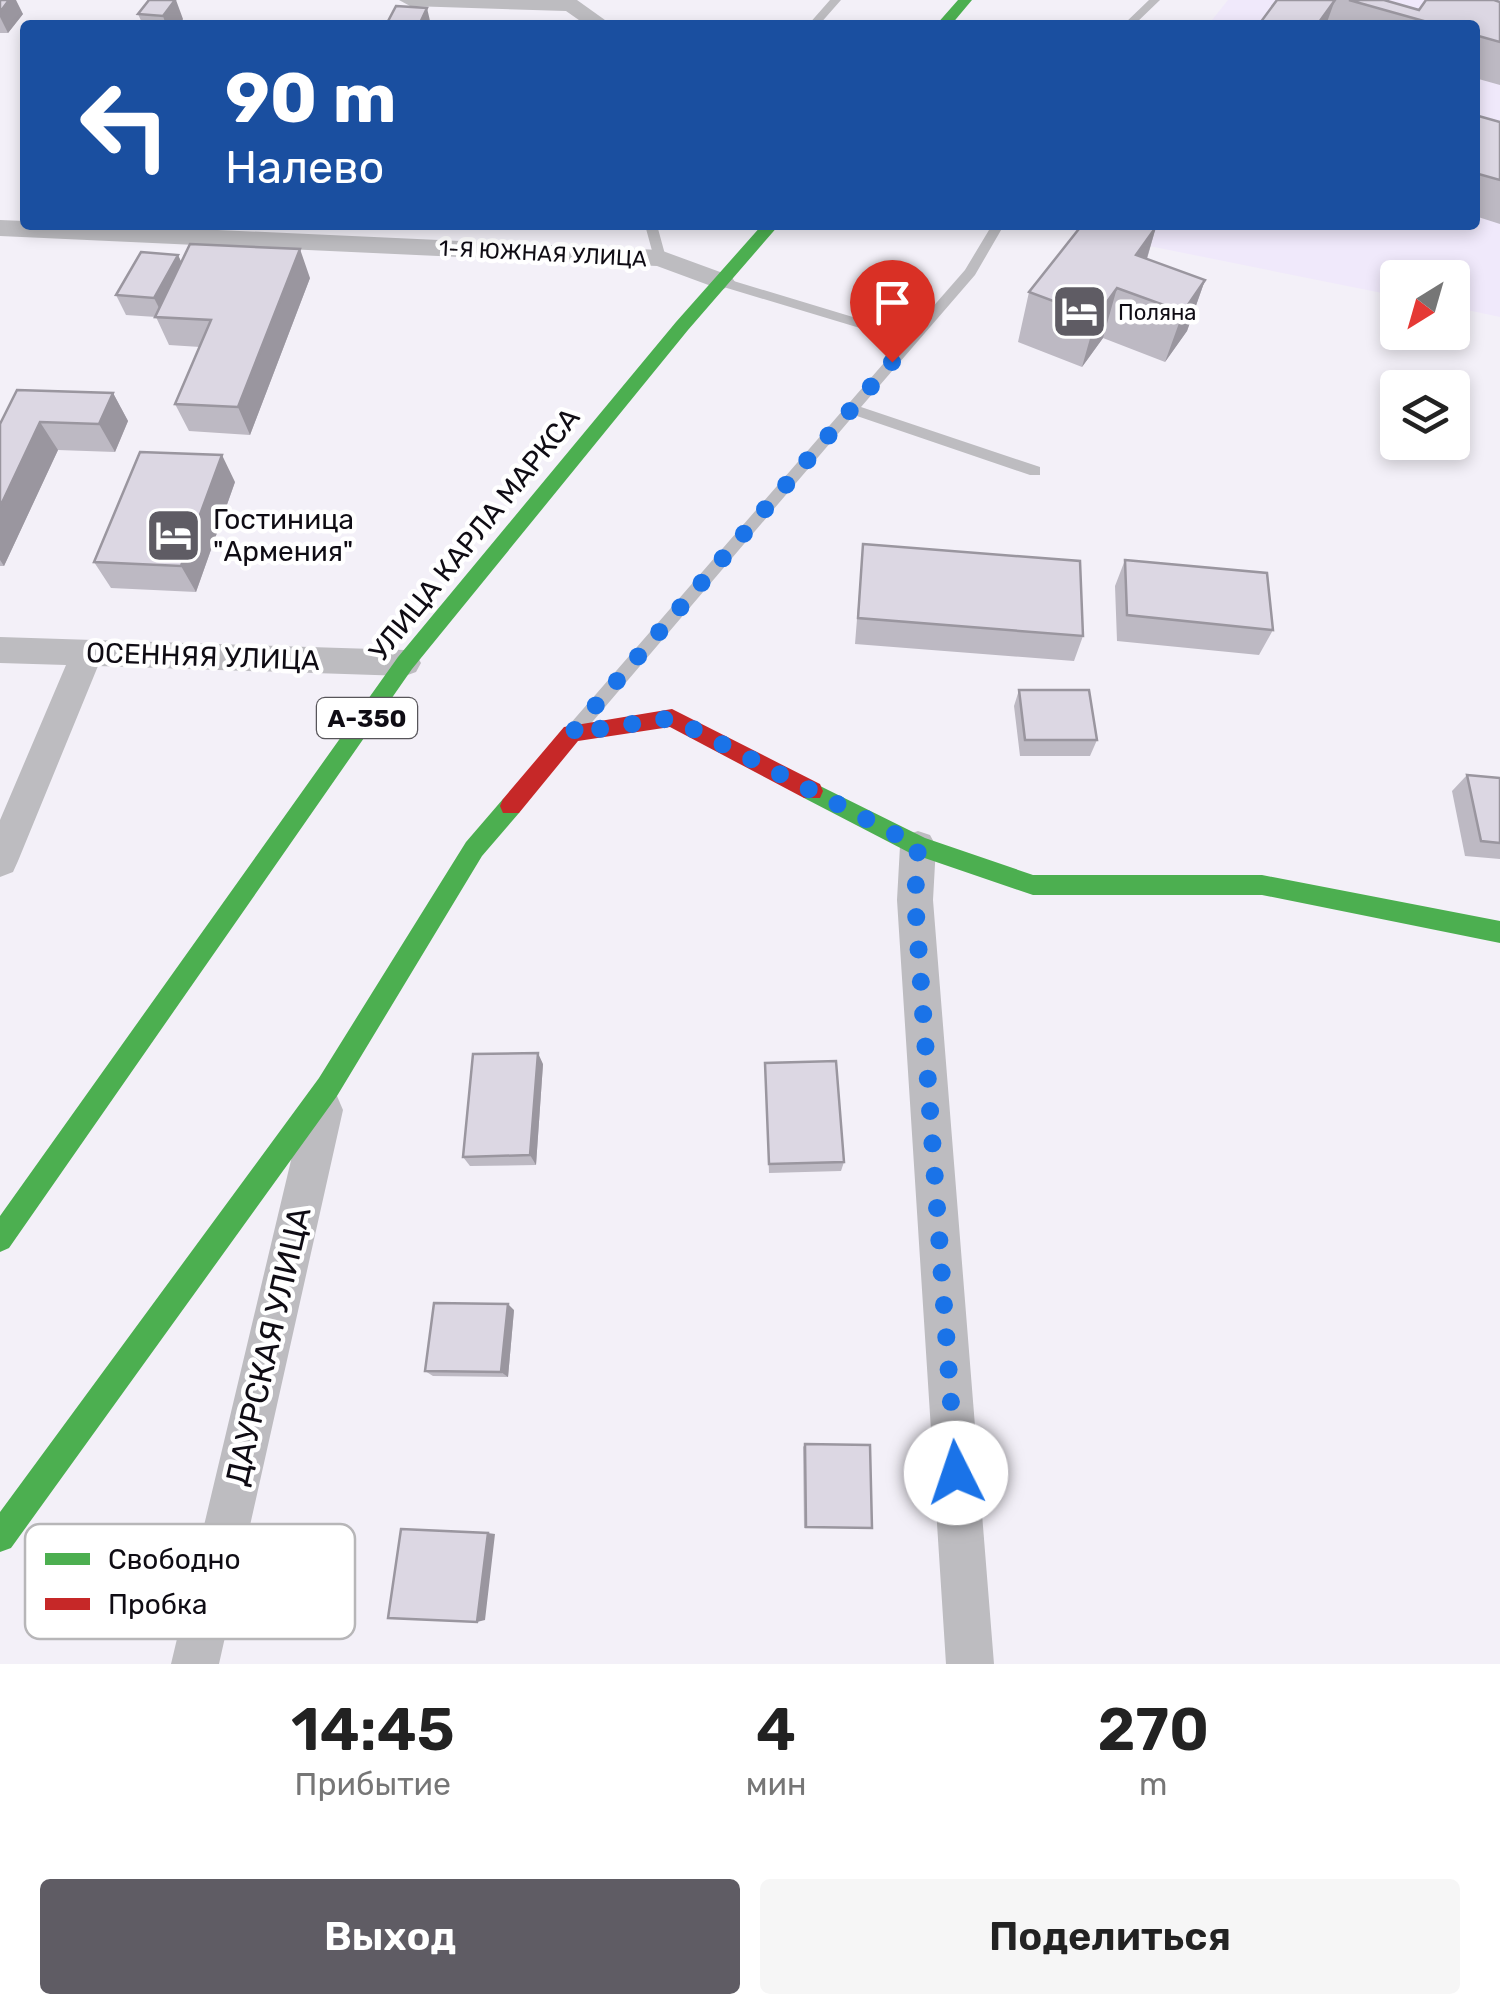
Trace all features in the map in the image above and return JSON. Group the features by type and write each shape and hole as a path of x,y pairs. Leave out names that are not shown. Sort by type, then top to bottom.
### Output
{"main road":[{"path":"947,20 964,0"},
{"name":"УЛИЦА КАРЛА МАРКСА","path":"0,1239 405,663 766,230"},
{"path":"0,1537 328,1087 474,849 572,733 672,718 918,846 1033,885 1262,885 1500,932"}],"street":[{"path":"410,0 571,5 594,20"},
{"name":"1-Я ЮЖНАЯ УЛИЦА","path":"44,230 660,258 722,282"},
{"name":"ОСЕННЯЯ УЛИЦА","path":"0,650 405,663"},
{"path":"0,861 88,652"},
{"path":"918,846 915,900 970,1664"},
{"name":"ДАУРСКАЯ УЛИЦА","path":"227,1524 328,1087"},
{"name":"ДАУРСКАЯ УЛИЦА","path":"195,1664 201,1639"}],"lane":[{"path":"818,20 836,0"},
{"path":"1133,20 1155,0"},
{"path":"652,230 660,258"},
{"path":"572,733 970,272 995,230"},
{"path":"722,282 912,339"},
{"path":"851,409 1036,470"}],"shaded area":[{"path":"1228,0 1500,0 1500,317 1470,311 1470,260 1380,260 1380,293 1070,230 1480,230 1480,20 1212,20"}],"building":[{"path":"149,0 175,0 163,16 138,14"},
{"path":"1277,0 1335,0 1321,20 1262,20"},
{"path":"1349,0 1384,0 1419,10 1426,0 1494,0 1500,2 1500,42 1480,36 1480,20 1420,20"},
{"path":"396,6 427,8 421,20 389,20"},
{"path":"1480,116 1500,122 1500,180 1480,174"},
{"path":"1078,230 1154,230 1136,255 1205,280 1183,312 1117,288 1096,317 1029,292"},
{"path":"190,244 300,249 238,407 175,404 211,320 155,317"},
{"path":"141,252 178,255 154,298 116,295"},
{"path":"17,390 113,393 99,424 40,422 0,507 0,424"},
{"path":"140,452 222,455 181,566 94,562"},
{"path":"863,544 1080,561 1083,636 858,618"},
{"path":"1125,560 1267,573 1273,630 1127,615"},
{"path":"1019,690 1089,690 1097,740 1025,740"},
{"path":"1467,775 1500,778 1500,843 1481,841"},
{"path":"538,1053 530,1155 463,1157 473,1054"},
{"path":"836,1061 844,1162 769,1164 765,1063"},
{"path":"434,1303 508,1304 501,1372 425,1371"},
{"path":"805,1444 870,1445 872,1528 806,1527"},
{"path":"401,1529 488,1533 477,1622 388,1618"}],"traffic: fast":[{"path":"947,20 965,0"},
{"path":"0,1239 405,663 682,326 767,230"},
{"path":"812,791 918,846 1033,885 1262,885 1500,932"},
{"path":"0,1537 328,1087 474,849 511,806"}],"traffic: jam":[{"path":"511,806 572,733 672,718 812,791"}],"place":[{"name":"Поляна","path":"1079,312"},
{"name":"Гостиница \"Армения\"","path":"174,535"}],"route":[{"path":"892,362 572,733 672,718 918,846 915,900 956,1473"}]}
